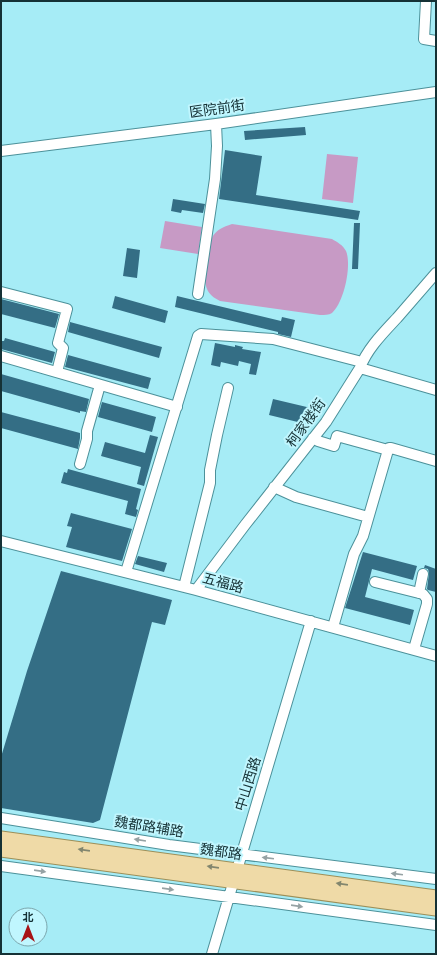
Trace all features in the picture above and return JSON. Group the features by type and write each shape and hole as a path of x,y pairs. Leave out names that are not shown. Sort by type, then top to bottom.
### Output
{"main road":[{"name":"魏都路","path":"1,838 436,909"},
{"name":"魏都路","path":"1,850 436,897"}],"street":[{"path":"426,1 424,39 436,41"},
{"name":"医院前街","path":"1,151 216,124 436,92"},
{"path":"198,294 215,179 217,146 216,124"},
{"name":"柯家楼街","path":"196,590 326,422 370,350 382,334 436,273"},
{"path":"1,292 67,309 58,343 63,348 57,372"},
{"path":"126,572 198,336 201,334 273,339 361,365 436,390"},
{"path":"1,356 177,407"},
{"path":"80,464 100,385"},
{"path":"184,587 210,483 210,470 228,388"},
{"path":"313,438 334,446 337,436 388,450 391,448 436,461"},
{"path":"333,627 354,554 363,536 388,450"},
{"path":"274,488 296,497 368,517"},
{"name":"五福路","path":"1,541 196,590 436,656"},
{"path":"419,593 423,574"},
{"path":"375,582 423,594 426,597 427,604 414,649"},
{"name":"中山西路","path":"212,954 311,621"},
{"name":"魏都路辅路","path":"1,818 169,845 436,879"},
{"path":"1,866 436,925"}],"shaded area":[{"path":"327,154 358,157 353,203 322,199"},
{"path":"165,221 202,227 198,254 160,248"},
{"path":"232,224 332,239 340,244 346,251 348,257 346,284 340,301 332,313 320,315 220,301 209,293 205,280 210,243 217,231"}],"building":[{"path":"305,127 306,135 245,140 244,131"},
{"path":"225,150 262,156 256,195 360,211 358,220 219,199"},
{"path":"173,199 205,204 203,213 182,210 181,213 171,211"},
{"path":"354,223 360,223 358,269 352,269"},
{"path":"127,248 140,250 137,278 123,276"},
{"path":"115,296 168,311 165,323 112,308"},
{"path":"177,296 281,321 282,317 295,320 291,337 278,334 278,332 175,307"},
{"path":"1,299 59,314 55,328 1,314"},
{"path":"70,322 162,347 159,358 68,332"},
{"path":"5,338 55,352 52,363 1,349 2,341 4,341"},
{"path":"215,343 235,347 235,345 243,347 242,349 261,352 256,375 249,374 251,364 239,361 238,366 221,362 220,367 211,365"},
{"path":"68,355 151,378 148,389 65,367"},
{"path":"1,374 89,399 86,412 80,411 80,413 1,391"},
{"path":"273,399 311,408 306,424 269,415"},
{"path":"102,402 156,417 152,432 98,417"},
{"path":"1,412 80,433 78,449 1,428"},
{"path":"150,435 158,437 144,486 137,484 141,467 101,456 105,442 145,453"},
{"path":"68,469 141,489 136,509 138,510 136,517 125,514 128,501 61,483 64,472 67,473"},
{"path":"71,513 132,529 122,561 66,547 72,527 67,526"},
{"path":"363,552 417,566 413,580 372,569 365,597 414,610 410,625 345,608"},
{"path":"138,556 167,563 164,572 135,564"},
{"path":"425,565 436,569 436,592 427,589 429,573 428,569 424,568"},
{"path":"61,571 172,600 165,625 152,622 100,820 93,823 1,808 1,757 27,671"}]}
